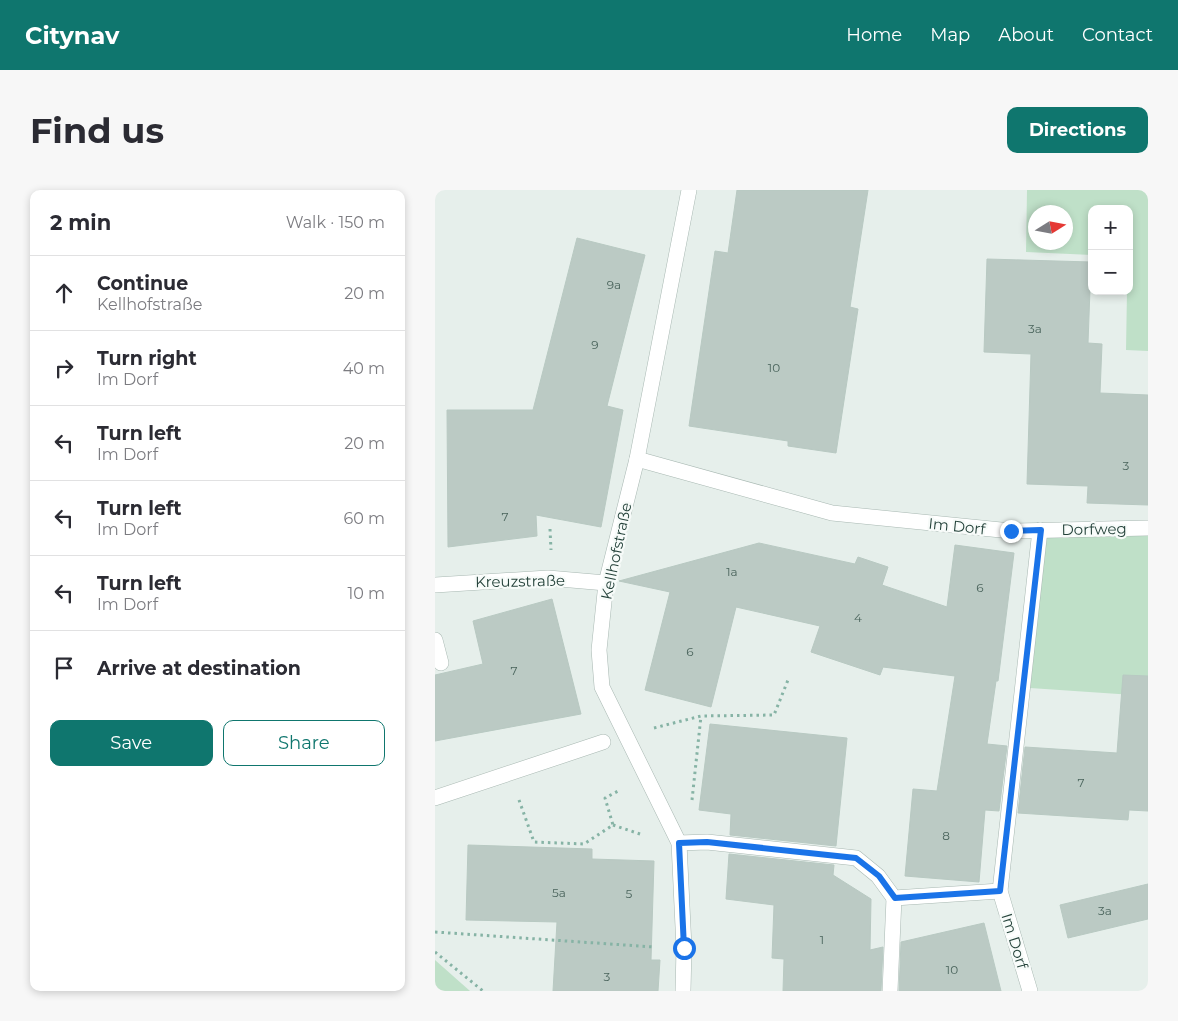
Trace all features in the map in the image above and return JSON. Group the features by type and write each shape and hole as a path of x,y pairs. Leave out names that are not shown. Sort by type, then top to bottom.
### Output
{"street":[{"name":"Kellhofstraße","path":"683,991 684,948 679,843 603,687 599,650 606,583 637,459 689,190"},
{"name":"Im Dorf","path":"637,459 832,513 1011,531 1041,530 1000,891 1030,991"},
{"name":"Dorfweg","path":"1041,530 1148,528"},
{"name":"Kreuzstraße","path":"435,585 548,578 606,583"},
{"path":"435,640 441,663"},
{"path":"435,798 603,742"},
{"path":"679,843 707,842 856,858 879,876 895,898 890,991"},
{"path":"895,898 1000,891"}],"path":[{"path":"550,529 551,556"},
{"path":"646,730 701,716 774,715 788,680"},
{"path":"691,802 701,716"},
{"path":"510,773 534,842 584,844 613,825"},
{"path":"613,825 605,798 626,786"},
{"path":"613,825 650,838"},
{"path":"435,932 660,948"},
{"path":"435,952 483,991"}],"green space":[{"path":"1027,190 1148,190 1148,351 1126,350 1127,295 1133,295 1133,205 1088,205 1088,255 1026,252"},
{"path":"1047,535 1148,536 1148,696 1030,688"},
{"path":"435,960 470,991 435,991"}],"building":[{"path":"737,190 868,190 850,307 858,309 836,453 788,446 788,441 689,426 715,251 728,253"},
{"path":"577,238 645,255 607,406 623,410 601,527 536,515 537,536 448,547 447,410 533,410"},
{"path":"987,259 1088,262 1088,295 1090,295 1088,343 1102,344 1100,393 1148,395 1148,505 1087,503 1088,486 1027,484 1031,354 984,352"},
{"path":"759,543 855,564 858,557 888,567 882,585 947,607 955,545 1014,553 998,681 996,681 987,744 1007,746 999,811 985,810 979,882 905,876 913,789 937,791 955,676 883,667 880,675 811,652 820,626 736,607 711,707 645,690 670,592 619,581"},
{"path":"552,599 581,714 435,741 435,675 483,664 473,621"},
{"path":"1123,675 1148,676 1148,811 1129,810 1128,820 1018,813 1025,747 1117,753"},
{"path":"710,724 847,738 836,846 730,835 731,814 699,810"},
{"path":"468,845 592,849 592,859 654,861 651,960 660,960 658,991 553,991 557,922 466,920"},
{"path":"729,854 834,865 833,875 871,899 870,950 883,947 881,991 783,991 784,959 772,958 774,905 726,899"},
{"path":"1148,884 1148,919 1068,938 1060,905"},
{"path":"984,923 1001,991 899,991 901,942"}],"route":[{"path":"684,948 679,843 707,842 856,858 879,876 895,898 1000,891 1041,530 1011,531"}]}
